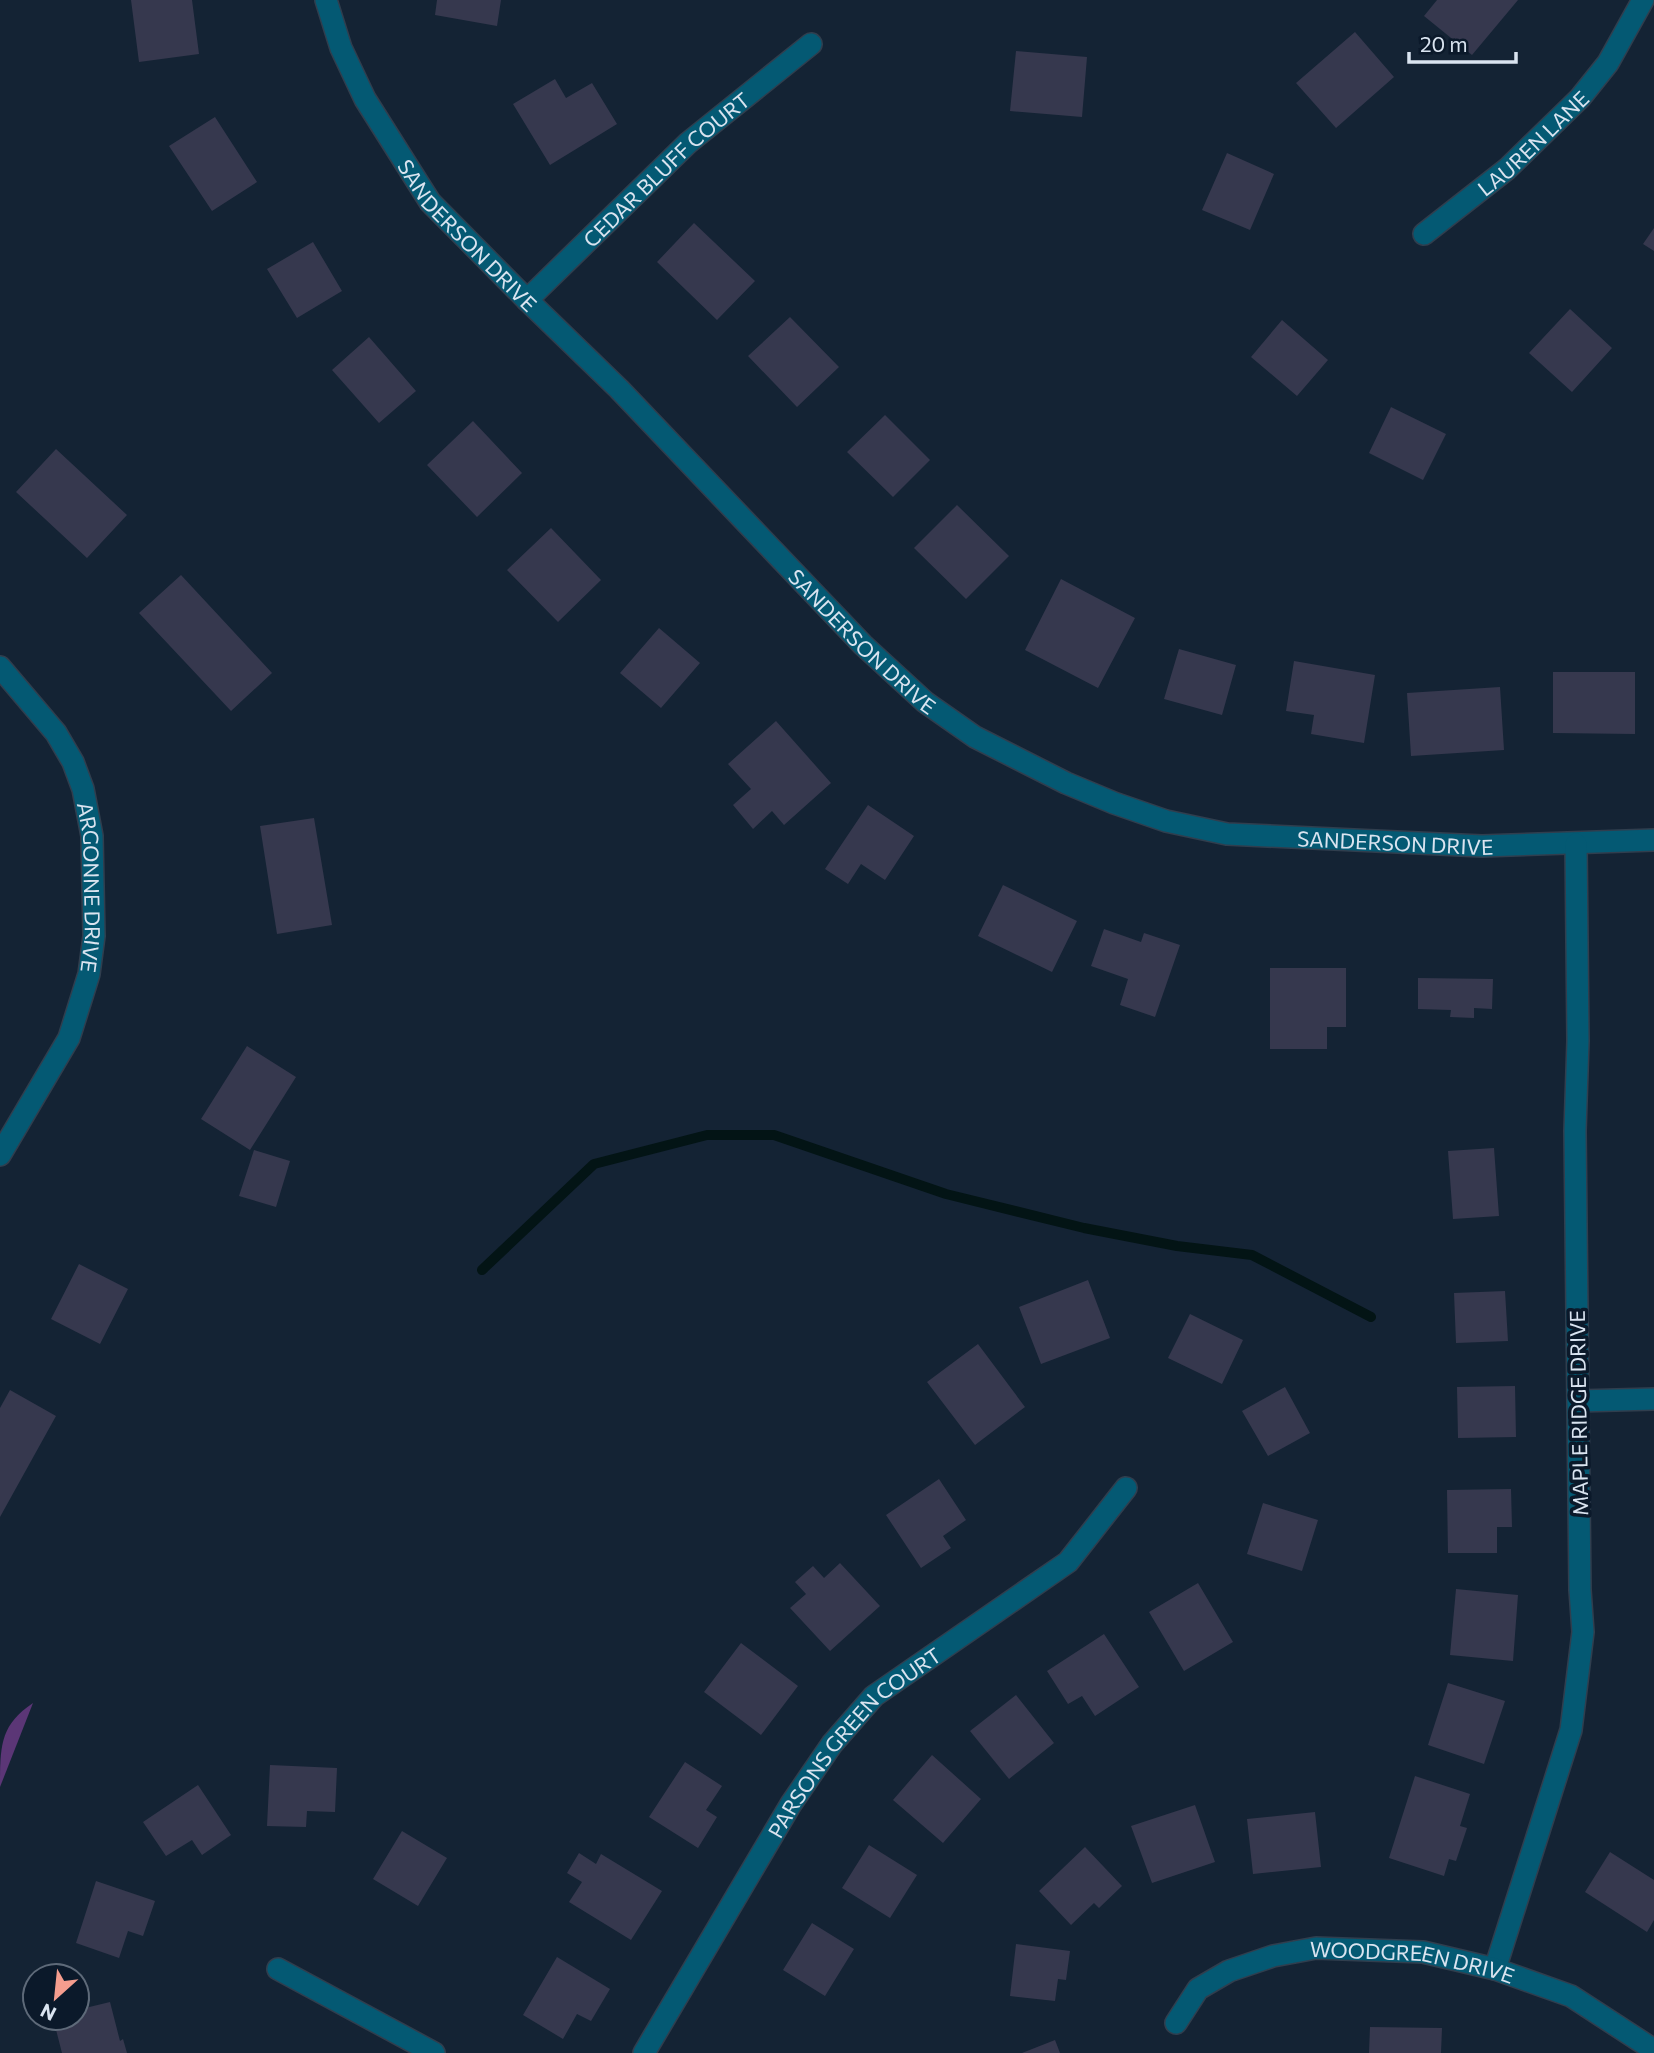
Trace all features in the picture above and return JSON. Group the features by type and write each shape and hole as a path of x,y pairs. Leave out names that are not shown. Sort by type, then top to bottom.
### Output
{"street":[{"name":"SANDERSON DRIVE","path":"326,0 341,48 365,99 430,202 619,389 863,645 925,702 975,737 1066,783 1114,803 1166,821 1227,834 1482,846 1654,841"},
{"name":"LAUREN LANE","path":"1424,234 1507,169 1580,98 1608,63 1643,0"},
{"name":"CEDAR BLUFF COURT","path":"527,300 688,143 811,44"},
{"name":"ARGONNE DRIVE","path":"0,667 56,733 73,762 83,789 92,836 94,936 89,974 69,1038 0,1155"},
{"name":"MAPLE RIDGE DRIVE","path":"1494,1969 1571,1730 1583,1632 1578,1402 1576,844"},
{"path":"1578,1402 1654,1399"},
{"name":"PARSONS GREEN COURT","path":"644,2053 791,1804 831,1744 874,1696 1068,1562 1126,1488"},
{"name":"WOODGREEN DRIVE","path":"1176,2023 1198,1989 1229,1971 1273,1956 1316,1948 1423,1952 1494,1969 1571,1996 1654,2050"},
{"path":"278,1969 434,2053"}],"shaded area":[{"path":"33,1703 0,1787 4,1738 14,1720"}],"building":[{"path":"131,0 192,0 199,54 139,62"},
{"path":"437,0 501,0 497,26 435,15"},
{"path":"1437,0 1518,0 1472,55 1424,16"},
{"path":"1355,32 1394,77 1336,128 1296,83"},
{"path":"1016,51 1087,57 1082,117 1010,111"},
{"path":"555,79 566,98 592,83 617,124 550,165 513,104"},
{"path":"215,117 257,182 212,211 169,146"},
{"path":"1227,153 1274,174 1250,230 1202,210"},
{"path":"694,223 755,281 717,320 657,262"},
{"path":"1654,228 1654,251 1643,244"},
{"path":"313,242 342,291 297,318 267,269"},
{"path":"1570,309 1612,348 1572,392 1529,353"},
{"path":"790,317 839,367 797,407 748,356"},
{"path":"1282,320 1328,360 1297,396 1251,357"},
{"path":"369,337 416,391 379,423 332,370"},
{"path":"1391,407 1446,434 1423,480 1369,453"},
{"path":"885,415 930,460 893,497 847,452"},
{"path":"473,421 522,473 477,517 427,465"},
{"path":"56,449 127,515 87,558 16,492"},
{"path":"957,505 1009,556 966,599 914,548"},
{"path":"551,528 601,580 558,622 507,570"},
{"path":"181,575 272,673 231,711 139,613"},
{"path":"1061,579 1135,618 1098,688 1025,650"},
{"path":"659,628 700,663 661,708 620,673"},
{"path":"1179,649 1236,665 1222,715 1164,699"},
{"path":"1294,661 1375,675 1364,743 1311,734 1314,715 1286,711"},
{"path":"1553,672 1635,672 1635,734 1553,733"},
{"path":"1500,687 1504,750 1411,756 1407,693"},
{"path":"776,721 831,783 784,825 772,811 753,829 733,805 751,789 728,764"},
{"path":"868,805 914,836 885,880 861,864 848,884 825,869"},
{"path":"314,818 332,925 277,934 260,826"},
{"path":"1003,885 1077,921 1052,972 978,936"},
{"path":"1104,929 1141,942 1144,933 1180,945 1155,1017 1120,1005 1128,979 1091,966"},
{"path":"1270,968 1346,968 1346,1027 1327,1027 1327,1049 1270,1049"},
{"path":"1418,978 1493,979 1492,1009 1474,1008 1474,1018 1450,1017 1451,1010 1418,1009"},
{"path":"247,1046 296,1077 250,1150 201,1119"},
{"path":"1494,1148 1499,1216 1453,1219 1448,1151"},
{"path":"254,1150 290,1161 276,1207 239,1196"},
{"path":"79,1264 128,1289 100,1344 51,1319"},
{"path":"1088,1280 1110,1338 1041,1364 1019,1307"},
{"path":"1505,1291 1508,1341 1456,1343 1454,1293"},
{"path":"1190,1314 1243,1340 1222,1384 1168,1358"},
{"path":"978,1344 1025,1407 975,1445 927,1382"},
{"path":"1515,1386 1516,1437 1458,1438 1457,1387"},
{"path":"1285,1387 1310,1433 1268,1456 1242,1411"},
{"path":"10,1390 56,1416 0,1517 0,1408"},
{"path":"939,1479 966,1520 943,1536 951,1548 921,1568 886,1515"},
{"path":"1511,1489 1512,1527 1497,1527 1497,1553 1448,1553 1447,1490"},
{"path":"1263,1503 1318,1520 1302,1571 1247,1554"},
{"path":"840,1563 880,1606 830,1651 790,1608 806,1594 795,1582 813,1566 824,1578"},
{"path":"1198,1583 1233,1642 1184,1671 1149,1612"},
{"path":"1456,1589 1518,1595 1513,1661 1450,1655"},
{"path":"1104,1634 1139,1687 1095,1716 1082,1696 1068,1704 1047,1671"},
{"path":"741,1643 798,1686 761,1735 704,1692"},
{"path":"1448,1683 1505,1701 1484,1764 1428,1745"},
{"path":"1016,1695 1054,1743 1009,1779 970,1731"},
{"path":"932,1755 981,1799 943,1843 893,1800"},
{"path":"685,1762 722,1786 706,1810 717,1817 698,1848 649,1817"},
{"path":"270,1765 337,1768 335,1812 307,1811 306,1827 267,1826"},
{"path":"1415,1776 1470,1794 1460,1826 1467,1828 1456,1861 1449,1859 1444,1876 1389,1858"},
{"path":"198,1785 231,1835 202,1855 192,1840 166,1856 143,1822"},
{"path":"1195,1805 1215,1862 1152,1883 1131,1826"},
{"path":"1315,1812 1321,1867 1253,1874 1247,1819"},
{"path":"402,1831 447,1858 418,1906 373,1879"},
{"path":"869,1845 917,1875 890,1918 842,1888"},
{"path":"1085,1847 1122,1886 1099,1908 1094,1903 1071,1925 1039,1891"},
{"path":"1610,1852 1654,1880 1654,1920 1647,1932 1585,1892"},
{"path":"579,1853 596,1864 601,1854 662,1891 631,1940 569,1902 582,1882 567,1873"},
{"path":"96,1881 155,1901 143,1936 128,1931 119,1958 76,1943"},
{"path":"812,1923 854,1949 825,1996 783,1970"},
{"path":"1016,1944 1070,1951 1066,1980 1058,1979 1055,2001 1010,1996"},
{"path":"557,1957 610,1989 591,2021 577,2014 563,2039 523,2015"},
{"path":"110,2002 120,2041 123,2039 127,2053 62,2053 57,2032 91,2032 91,2007"},
{"path":"1370,2027 1442,2028 1441,2053 1369,2053"},
{"path":"1055,2040 1060,2053 1022,2053"}],"waterway":[{"path":"482,1270 594,1164 707,1135 774,1135 946,1194 1084,1228 1177,1246 1252,1255 1371,1317"}]}
